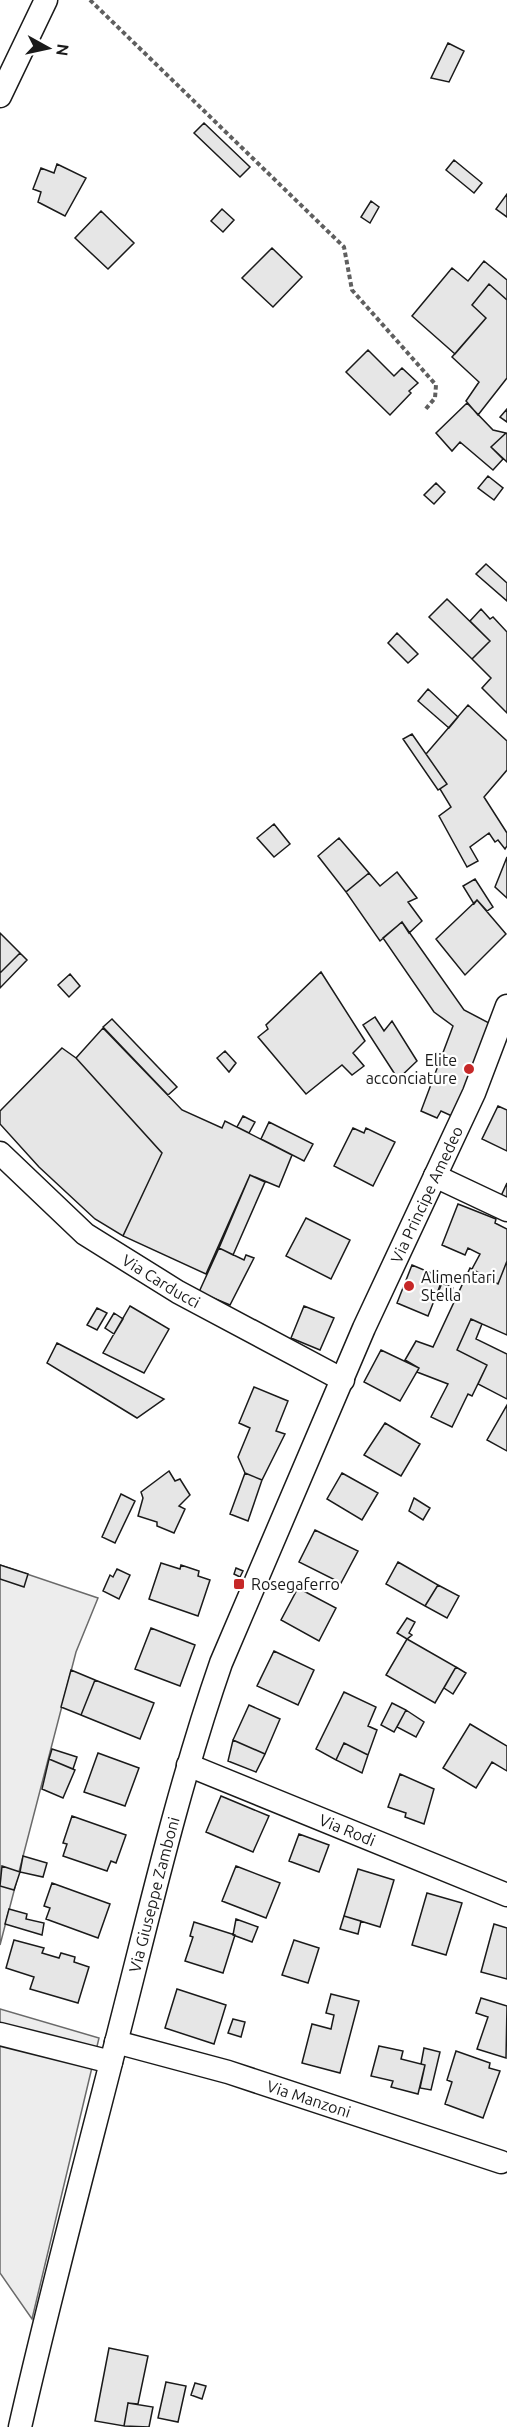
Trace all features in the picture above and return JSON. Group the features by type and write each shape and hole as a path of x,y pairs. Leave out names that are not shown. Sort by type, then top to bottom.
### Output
{"street":[{"path":"0,96 46,0"},
{"name":"Via Principe Amedeo","path":"343,1380 474,1093 507,1006"},
{"name":"Via Carducci","path":"0,1153 85,1234 178,1292 343,1380"},
{"path":"435,1176 507,1210"},
{"name":"Via Giuseppe Zamboni","path":"20,2427 39,2342 188,1765 221,1663 343,1380"},
{"name":"Via Rodi","path":"188,1765 507,1896"},
{"name":"Via Manzoni","path":"0,2034 228,2072 501,2162"}],"path":[{"path":"90,0 344,247 351,290 436,385 435,398 424,411"}],"shaded area":[{"path":"0,1565 98,1598 76,1652 0,1945"},
{"path":"0,2009 99,2038 32,2319 0,2273"}],"building":[{"path":"448,43 464,51 449,82 431,78"},
{"path":"204,123 250,167 240,177 194,133"},
{"path":"454,160 482,183 474,193 446,170"},
{"path":"57,164 86,178 65,216 38,202 41,192 33,189 41,168 54,173"},
{"path":"507,194 507,217 496,209"},
{"path":"371,201 379,207 370,223 361,217"},
{"path":"222,209 234,220 223,232 211,221"},
{"path":"101,211 134,243 108,269 75,238"},
{"path":"272,248 302,277 273,307 242,278"},
{"path":"484,261 507,280 507,300 489,284 472,305 486,318 455,354 412,316 452,268 468,281"},
{"path":"489,284 507,300 507,378 478,415 466,401 479,382 452,357 486,318 472,305"},
{"path":"368,350 394,376 402,368 418,383 390,415 346,372"},
{"path":"467,403 493,430 506,433 491,447 503,459 493,470 460,442 452,451 436,433"},
{"path":"507,409 507,422 500,417"},
{"path":"507,434 507,462 491,447"},
{"path":"488,476 503,488 494,500 478,488"},
{"path":"436,483 445,492 434,504 424,495"},
{"path":"486,564 507,583 507,601 476,574"},
{"path":"447,599 490,641 472,659 429,617"},
{"path":"481,609 490,619 493,617 507,632 507,713 482,688 491,678 472,659 490,641 470,621"},
{"path":"397,633 418,654 408,663 388,643"},
{"path":"428,689 458,717 449,728 418,701"},
{"path":"468,705 507,741 507,770 484,797 507,833 507,846 505,849 498,840 495,842 489,833 470,847 478,861 467,867 439,816 451,807 440,789 447,784 426,754"},
{"path":"412,734 447,784 438,790 403,739"},
{"path":"274,824 290,844 274,857 257,838"},
{"path":"339,838 369,873 346,892 318,856"},
{"path":"507,857 507,898 495,887"},
{"path":"397,872 417,898 408,902 422,921 409,933 402,922 380,941 346,892 369,873 380,886"},
{"path":"475,879 493,907 487,911 477,900 474,904 463,886"},
{"path":"477,900 506,934 465,975 436,939"},
{"path":"402,922 464,1010 491,1024 454,1117 441,1111 437,1118 421,1111 453,1026 434,1012 383,938"},
{"path":"0,933 20,953 0,973"},
{"path":"20,953 27,960 0,988 0,973"},
{"path":"321,972 365,1041 353,1053 364,1066 352,1075 342,1065 306,1094 258,1037 268,1029 266,1025"},
{"path":"70,974 80,986 69,997 58,985"},
{"path":"375,1017 384,1031 392,1021 417,1061 398,1079 363,1025"},
{"path":"112,1019 177,1087 168,1095 103,1027"},
{"path":"103,1028 182,1110 222,1128 225,1121 292,1155 279,1187 250,1175 206,1274 123,1236 162,1153 76,1058"},
{"path":"62,1048 76,1058 162,1153 123,1236 95,1219 39,1167 0,1124 0,1111"},
{"path":"225,1051 236,1063 229,1072 217,1058"},
{"path":"498,1106 507,1110 507,1151 482,1139"},
{"path":"243,1116 255,1122 249,1133 237,1127"},
{"path":"269,1122 313,1144 304,1161 261,1139"},
{"path":"353,1128 364,1133 366,1128 395,1142 373,1186 334,1166"},
{"path":"250,1175 265,1182 233,1255 219,1248"},
{"path":"507,1183 507,1200 501,1196"},
{"path":"458,1204 496,1219 495,1223 507,1229 507,1261 498,1284 472,1269 480,1254 468,1248 465,1255 442,1245"},
{"path":"306,1218 350,1240 331,1279 286,1256"},
{"path":"219,1248 244,1260 246,1255 254,1258 230,1305 199,1292"},
{"path":"507,1261 507,1335 471,1319 457,1350 487,1365 472,1396 468,1394 452,1427 431,1417 448,1384 417,1372 419,1368 405,1360 416,1341 433,1347 470,1268 498,1284"},
{"path":"412,1265 443,1278 428,1316 397,1303"},
{"path":"442,1283 453,1288 448,1300 437,1295"},
{"path":"130,1306 169,1329 144,1373 103,1353"},
{"path":"304,1306 334,1318 320,1350 291,1338"},
{"path":"97,1308 107,1313 97,1330 87,1325"},
{"path":"114,1313 123,1319 114,1334 105,1328"},
{"path":"471,1319 482,1324 476,1339 507,1354 507,1399 478,1384 487,1365 457,1350"},
{"path":"57,1343 164,1399 137,1418 47,1363"},
{"path":"381,1350 419,1368 400,1401 364,1382"},
{"path":"254,1387 288,1401 276,1431 285,1434 262,1480 245,1473 238,1457 250,1428 239,1423"},
{"path":"507,1405 507,1451 487,1440"},
{"path":"385,1423 420,1444 401,1476 364,1455"},
{"path":"169,1471 175,1481 180,1479 190,1495 179,1506 185,1509 174,1533 157,1526 157,1522 138,1516 143,1498 141,1492"},
{"path":"245,1473 262,1480 248,1521 230,1514"},
{"path":"342,1473 378,1493 362,1520 327,1499"},
{"path":"121,1494 135,1501 115,1543 102,1537"},
{"path":"414,1498 430,1508 423,1520 409,1511"},
{"path":"315,1530 358,1551 341,1583 299,1562"},
{"path":"398,1562 438,1585 425,1606 386,1584"},
{"path":"161,1563 180,1569 181,1565 199,1571 198,1576 210,1580 198,1616 149,1599"},
{"path":"0,1565 28,1574 24,1587 0,1579"},
{"path":"236,1568 243,1571 240,1577 234,1574"},
{"path":"117,1569 130,1575 119,1599 103,1591 110,1575 113,1577"},
{"path":"438,1585 459,1596 447,1618 425,1606"},
{"path":"298,1588 336,1608 319,1641 281,1620"},
{"path":"407,1618 415,1622 409,1633 412,1635 407,1639 397,1633"},
{"path":"151,1628 195,1645 180,1686 135,1669"},
{"path":"407,1639 456,1667 435,1703 386,1675"},
{"path":"274,1651 314,1670 298,1705 257,1686"},
{"path":"456,1667 466,1673 453,1694 444,1688"},
{"path":"71,1670 95,1680 81,1715 61,1707"},
{"path":"95,1680 154,1703 140,1739 81,1715"},
{"path":"344,1692 376,1707 368,1726 377,1730 368,1755 344,1743 336,1760 316,1749"},
{"path":"392,1703 406,1710 394,1732 381,1725"},
{"path":"249,1705 280,1719 265,1754 233,1740"},
{"path":"406,1710 424,1722 416,1737 397,1727"},
{"path":"470,1724 507,1746 507,1771 492,1762 476,1788 443,1768"},
{"path":"233,1740 265,1754 256,1772 228,1761"},
{"path":"344,1743 368,1755 362,1773 336,1760"},
{"path":"52,1749 77,1757 73,1769 49,1759"},
{"path":"98,1753 139,1768 125,1806 84,1792"},
{"path":"49,1759 75,1770 63,1798 42,1789"},
{"path":"400,1774 434,1789 424,1824 405,1817 406,1813 388,1807"},
{"path":"221,1796 269,1816 253,1852 206,1832"},
{"path":"72,1816 126,1835 116,1863 111,1861 107,1871 63,1856 67,1844 63,1843"},
{"path":"299,1834 329,1845 319,1872 289,1861"},
{"path":"23,1856 47,1863 43,1877 20,1872"},
{"path":"2,1866 20,1872 14,1890 0,1886"},
{"path":"236,1866 280,1883 266,1918 222,1901"},
{"path":"358,1869 394,1880 380,1927 344,1916"},
{"path":"52,1883 110,1904 98,1938 46,1919 50,1908 44,1906"},
{"path":"427,1893 462,1903 446,1955 412,1945"},
{"path":"9,1909 27,1914 26,1919 44,1923 42,1935 5,1924"},
{"path":"344,1916 361,1921 358,1934 340,1929"},
{"path":"236,1919 258,1927 252,1942 233,1935"},
{"path":"194,1922 235,1935 223,1973 185,1961 193,1937 190,1936"},
{"path":"494,1924 507,1928 507,1979 481,1972"},
{"path":"14,1940 44,1948 42,1953 59,1958 61,1953 75,1957 74,1962 89,1967 78,2003 30,1989 34,1977 6,1968"},
{"path":"294,1940 319,1948 308,1983 282,1975"},
{"path":"177,1989 226,2005 214,2044 165,2028"},
{"path":"331,1994 359,2001 340,2073 302,2063 312,2024 331,2029 334,2015 326,2013"},
{"path":"481,1998 507,2006 506,2058 477,2049 488,2017 476,2013"},
{"path":"233,2019 245,2022 241,2037 228,2033"},
{"path":"379,2046 403,2051 401,2059 425,2065 418,2094 391,2087 393,2081 371,2076"},
{"path":"424,2048 440,2052 431,2090 420,2088 425,2065 421,2064"},
{"path":"456,2051 490,2063 489,2068 500,2071 483,2118 445,2104 452,2082 447,2080"},
{"path":"109,2348 148,2356 138,2404 128,2403 124,2426 95,2421"},
{"path":"166,2382 186,2386 178,2422 158,2418"},
{"path":"195,2383 206,2386 202,2399 191,2395"},
{"path":"128,2403 153,2407 149,2427 124,2426"}],"place":[{"name":"Elite acconciature","path":"469,1069"},
{"name":"Alimentari Stella","path":"409,1286"},
{"name":"Rosegaferro","path":"239,1584"}]}
